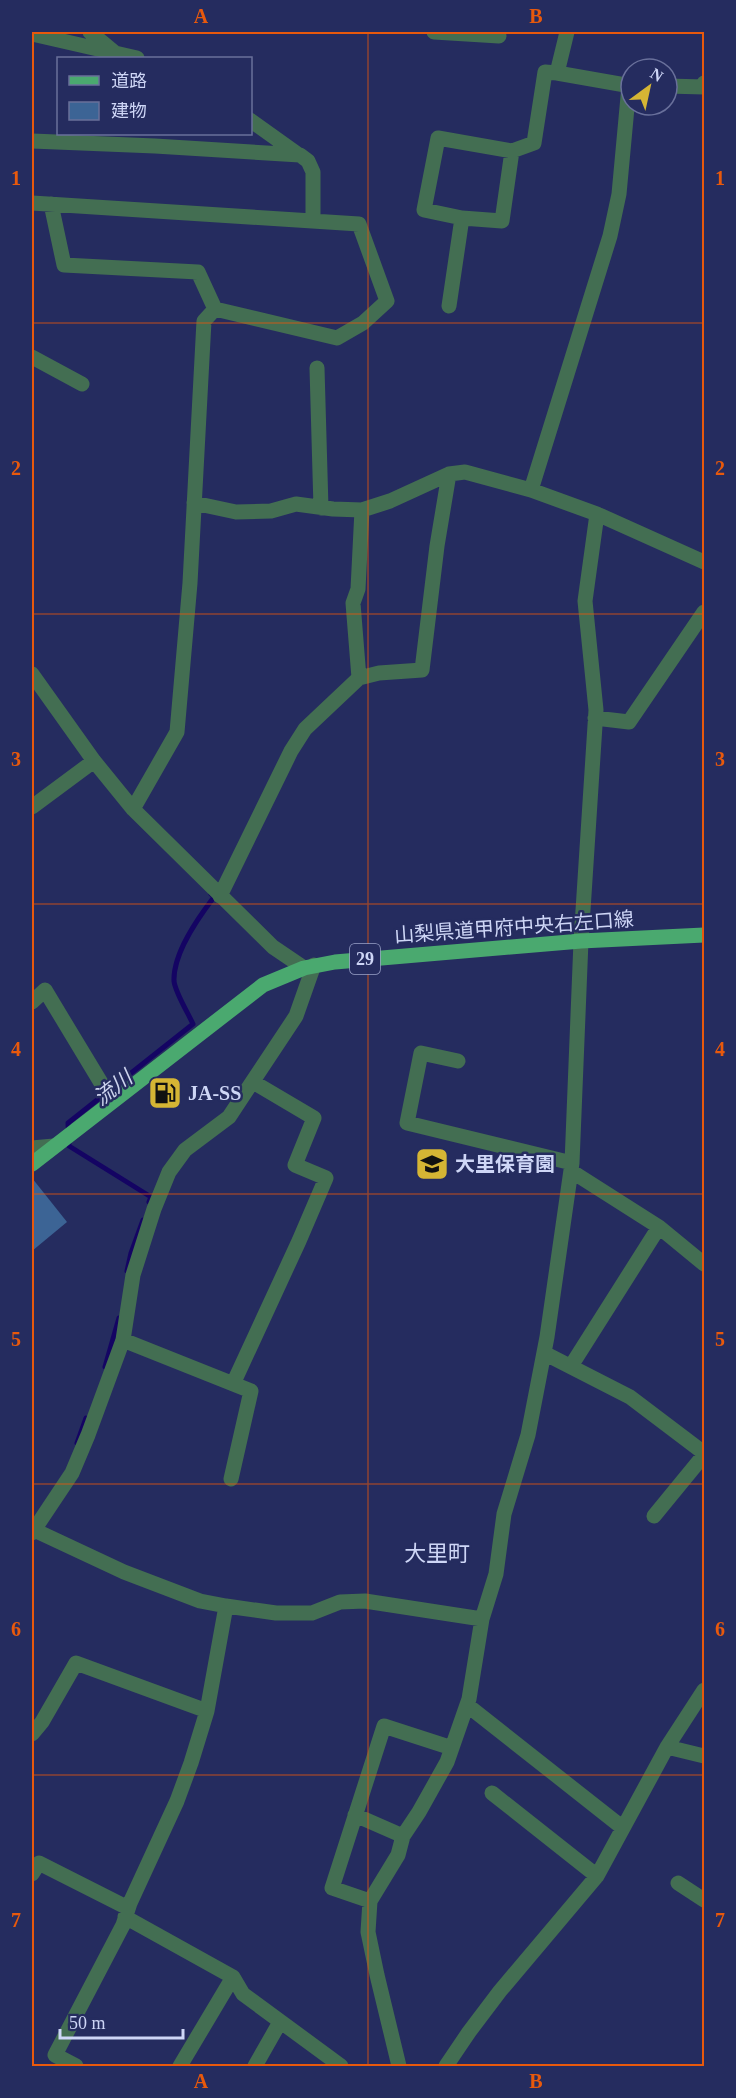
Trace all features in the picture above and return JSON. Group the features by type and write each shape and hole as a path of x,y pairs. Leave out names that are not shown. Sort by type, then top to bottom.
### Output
{"main road":[{"name":"山梨県道甲府中央右左口線","path":"32,1164 263,985 309,966 581,941 705,935"}],"street":[{"path":"90,32 116,54"},
{"path":"434,32 498,36 498,32"},
{"path":"557,73 567,32"},
{"path":"32,34 132,57"},
{"path":"512,151 502,221 462,218 424,210 438,138 512,151 534,144 545,72 619,84"},
{"path":"679,86 704,87 705,83"},
{"path":"531,490 610,236 619,194 627,117"},
{"path":"252,121 308,161 312,172 313,221"},
{"path":"32,141 300,155"},
{"path":"32,203 359,224 387,301 363,323 337,338 215,309"},
{"path":"51,204 64,264 198,272 215,309"},
{"path":"449,306 462,218"},
{"path":"133,809 177,732 190,583 204,321 215,309"},
{"path":"32,357 82,384"},
{"path":"317,368 321,508"},
{"path":"194,503 236,512 271,511 296,504 362,510 390,501 449,474 465,472 531,490 597,514 705,562"},
{"path":"220,896 291,751 305,729 359,678 379,673 422,670 437,546 449,474"},
{"path":"359,678 353,603 358,589 362,510"},
{"path":"399,2067 368,1932 370,1901 398,1855 403,1836 447,1762 467,1705 482,1619 496,1574 504,1514 528,1435 544,1353 572,1167 581,941 595,718 585,601 597,514"},
{"path":"595,718 629,722 705,612"},
{"path":"32,674 94,761 133,809 273,947 309,966 296,1016 253,1082 229,1117 185,1150 169,1172 153,1209 133,1275 123,1340 72,1473 32,1531 124,1572 200,1601 276,1613 312,1613 340,1602 364,1601 482,1619"},
{"path":"32,807 94,761"},
{"path":"32,1002 45,990 112,1101"},
{"path":"458,1060 421,1053 407,1123 572,1167 659,1227 705,1264"},
{"path":"233,1384 326,1178 295,1165 314,1118 253,1082"},
{"path":"32,1148 56,1145"},
{"path":"571,1366 659,1227"},
{"path":"123,1340 251,1391 231,1479"},
{"path":"544,1353 630,1397 705,1454 654,1516"},
{"path":"76,2067 55,2055 127,1913 177,1801 207,1711 226,1606"},
{"path":"32,1734 42,1722 76,1663 207,1711"},
{"path":"446,2067 500,1991 597,1876 667,1747 705,1690"},
{"path":"467,1705 623,1828"},
{"path":"370,1901 333,1888 384,1726 452,1748"},
{"path":"667,1747 705,1756"},
{"path":"492,1793 597,1876"},
{"path":"355,1815 403,1836"},
{"path":"32,1874 39,1863 233,1977 243,1994 341,2067"},
{"path":"678,1883 705,1900"},
{"path":"180,2067 233,1977"},
{"path":"255,2067 280,2022"}],"building":[{"path":"32,1178 67,1222 32,1251"}],"waterway":[{"name":"流川","path":"149,1202 151,1197 69,1146 68,1123 193,1024 175,986 175,970 188,936 214,897 211,894"},
{"name":"流川","path":"127,1271 143,1220"},
{"name":"流川","path":"105,1367 119,1318"},
{"name":"流川","path":"77,1443 86,1418"}],"place":[{"name":"JA-SS","path":"165,1093"},
{"name":"大里保育園","path":"432,1164"}],"district":[{"name":"大里町","path":"437,1553"}]}
